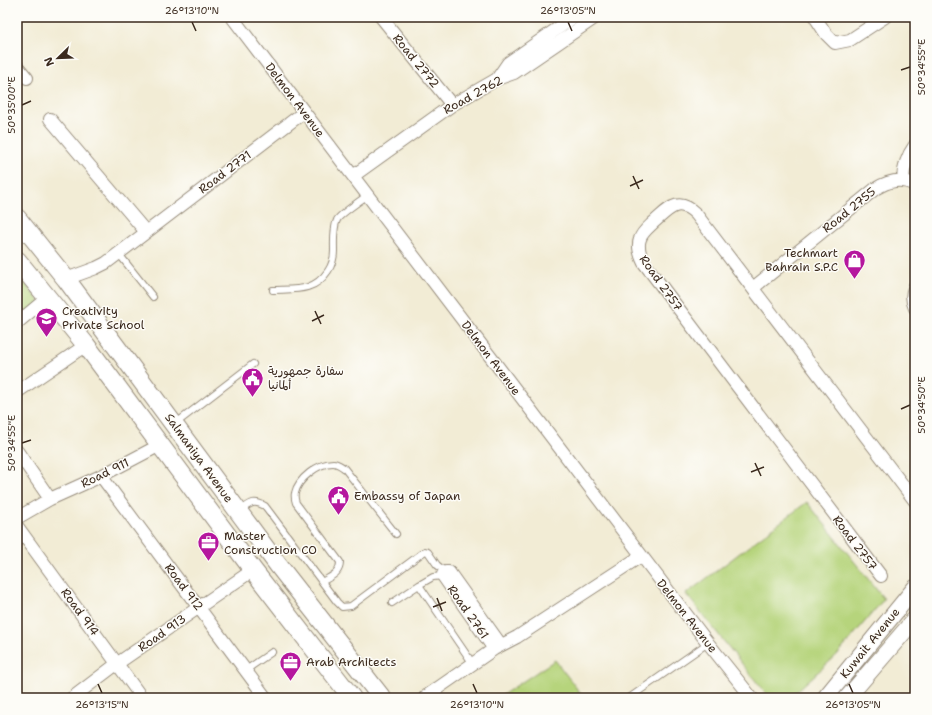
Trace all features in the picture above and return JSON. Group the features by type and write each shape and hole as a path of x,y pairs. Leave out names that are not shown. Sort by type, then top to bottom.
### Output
{"main road":[{"name":"Salmaniya Avenue","path":"17,218 66,279 278,565 382,698"},
{"name":"Salmaniya Avenue","path":"17,260 86,345 253,570 352,698"},
{"name":"Kuwait Avenue","path":"825,698 915,588"},
{"name":"Kuwait Avenue","path":"847,698 915,619"}],"street":[{"name":"Delmon Avenue","path":"232,17 641,556 752,698"},
{"name":"Road 2772","path":"381,17 452,105"},
{"path":"497,79 508,63 574,17"},
{"name":"Road 2762","path":"353,176 452,105 497,79 514,73 596,17"},
{"path":"815,17 826,34 835,43 850,40 885,17"},
{"path":"17,66 27,78"},
{"name":"Road 2771","path":"66,279 96,268 119,254 304,112"},
{"path":"50,119 146,232"},
{"path":"915,145 904,165 902,172 902,180 915,185"},
{"name":"Road 2755","path":"753,288 883,183 902,180"},
{"name":"Road 2757","path":"881,576 644,263 640,256 638,247 640,239 644,232 669,208 675,205 683,205 690,208 696,214 915,501"},
{"path":"915,286 912,292 912,300 915,308"},
{"path":"17,323 48,297"},
{"path":"17,392 86,345"},
{"name":"Road 911","path":"17,518 50,499 101,476 160,445"},
{"path":"17,451 50,499"},
{"name":"Road 912","path":"101,476 266,698"},
{"name":"Road 914","path":"17,526 142,698"},
{"name":"Road 2761","path":"425,697 498,647 517,637 641,556"},
{"name":"Road 913","path":"72,698 118,663 253,570"},
{"name":"Road 2761","path":"445,574 449,572 498,647"}],"lane":[{"path":"273,290 301,289 313,286 324,278 332,266 334,256 335,224 338,218 368,195"},
{"path":"119,254 153,297"},
{"path":"174,424 253,364"},
{"path":"322,582 339,571 340,562 296,503 294,495 303,478 315,469 325,464 334,463 344,468 396,534"},
{"path":"239,512 252,502 265,506 337,602 342,606 351,606 425,551 428,552 445,574 433,577 419,584 392,603"},
{"path":"419,584 473,664"},
{"path":"629,698 708,643"},
{"path":"246,670 272,652"}],"green space":[{"path":"17,274 42,304 17,318"},
{"path":"807,502 884,599 837,655 789,698 783,698 767,695 686,594"},
{"path":"555,660 584,698 498,698"}],"place":[{"name":"Techmart Bahrain S.P.C","path":"854,280"},
{"name":"Creativity Private School","path":"46,338"},
{"name":"سفارة جمهورية ألمانيا","path":"252,398"},
{"name":"Embassy of Japan","path":"339,516"},
{"name":"Master Construction CO","path":"209,562"},
{"name":"Arab Architects","path":"290,682"}]}
